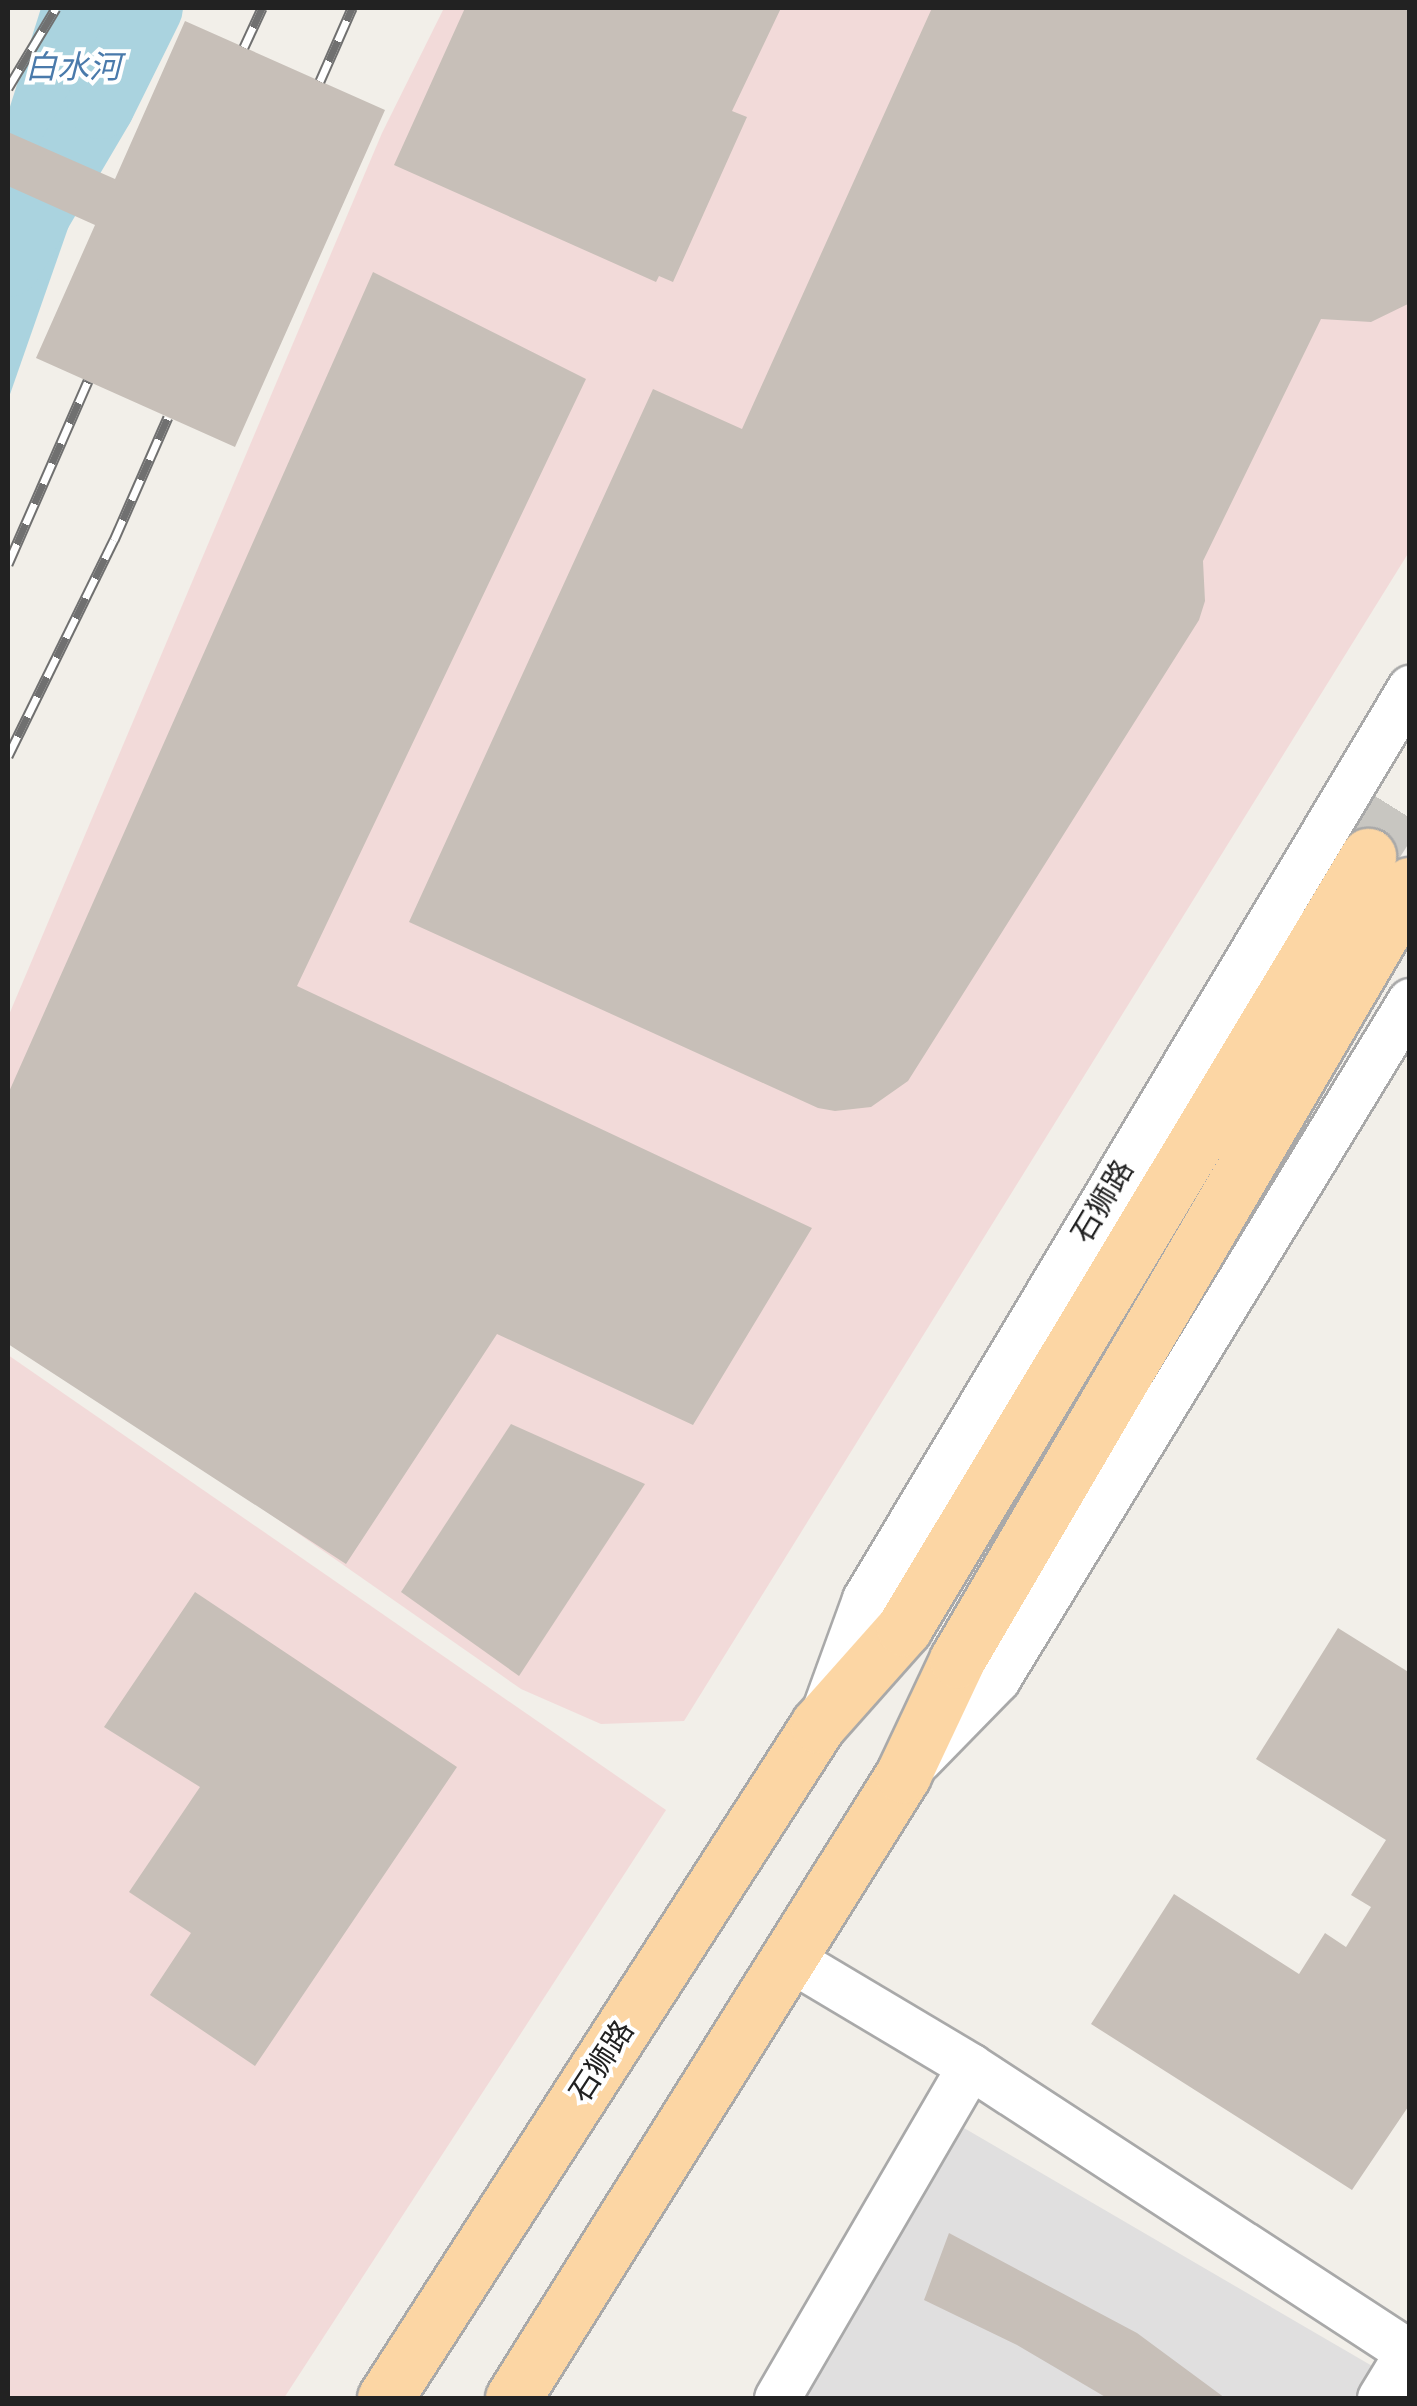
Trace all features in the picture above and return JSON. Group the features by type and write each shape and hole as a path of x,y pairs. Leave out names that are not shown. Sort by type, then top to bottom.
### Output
{"main road":[{"name":"石狮路","path":"385,2398 818,1725 904,1628 1389,871"},
{"name":"石狮路","path":"513,2398 903,1775 957,1660 1389,871"}],"street":[{"name":"石狮路","path":"818,1725 865,1599 1402,716"},
{"name":"石狮路","path":"903,1775 997,1679 1410,1000"},
{"path":"789,1958 970,2066 1409,2352 1380,2398"},
{"path":"778,2398 970,2066"}],"shaded area":[{"path":"444,8 1409,8 1409,552 684,1721 601,1724 521,1689 8,1331 8,1017 382,133"},
{"path":"8,1355 666,1810 284,2398 8,2398"},
{"path":"964,2128 1410,2388 1409,2398 792,2398"}],"water":[{"name":"白水河","path":"41,8 145,8 8,400 8,113"}],"building":[{"path":"465,8 781,8 732,111 747,117 673,282 659,276 656,282 394,165"},
{"path":"932,8 1410,8 1410,303 1371,322 1321,319 1203,561 1205,601 1199,620 908,1081 871,1107 835,1111 818,1108 409,922 653,389 742,429"},
{"path":"185,21 385,110 235,447 36,358 95,225 8,186 8,132 115,179"},
{"path":"373,272 586,379 297,986 812,1228 693,1425 497,1334 346,1564 8,1344 8,1094"},
{"path":"511,1424 645,1484 519,1676 401,1592"},
{"path":"195,1592 457,1767 255,2066 150,1995 191,1933 129,1892 200,1787 104,1727"},
{"path":"1338,1628 1410,1673 1410,2104 1352,2190 1091,2024 1174,1894 1299,1974 1325,1933 1346,1947 1371,1907 1351,1895 1386,1840 1256,1759"},
{"path":"949,2233 1137,2333 1225,2398 1107,2398 1017,2345 924,2300"}],"waterway":[{"path":"8,263 101,105 149,8"}],"tunnel":[{"path":"1368,856 1410,789"}],"railway":[{"path":"8,88 56,8"},
{"path":"244,47 262,8"},
{"path":"320,81 352,8"},
{"path":"8,564 88,381"},
{"path":"8,756 114,540 168,417"}]}
